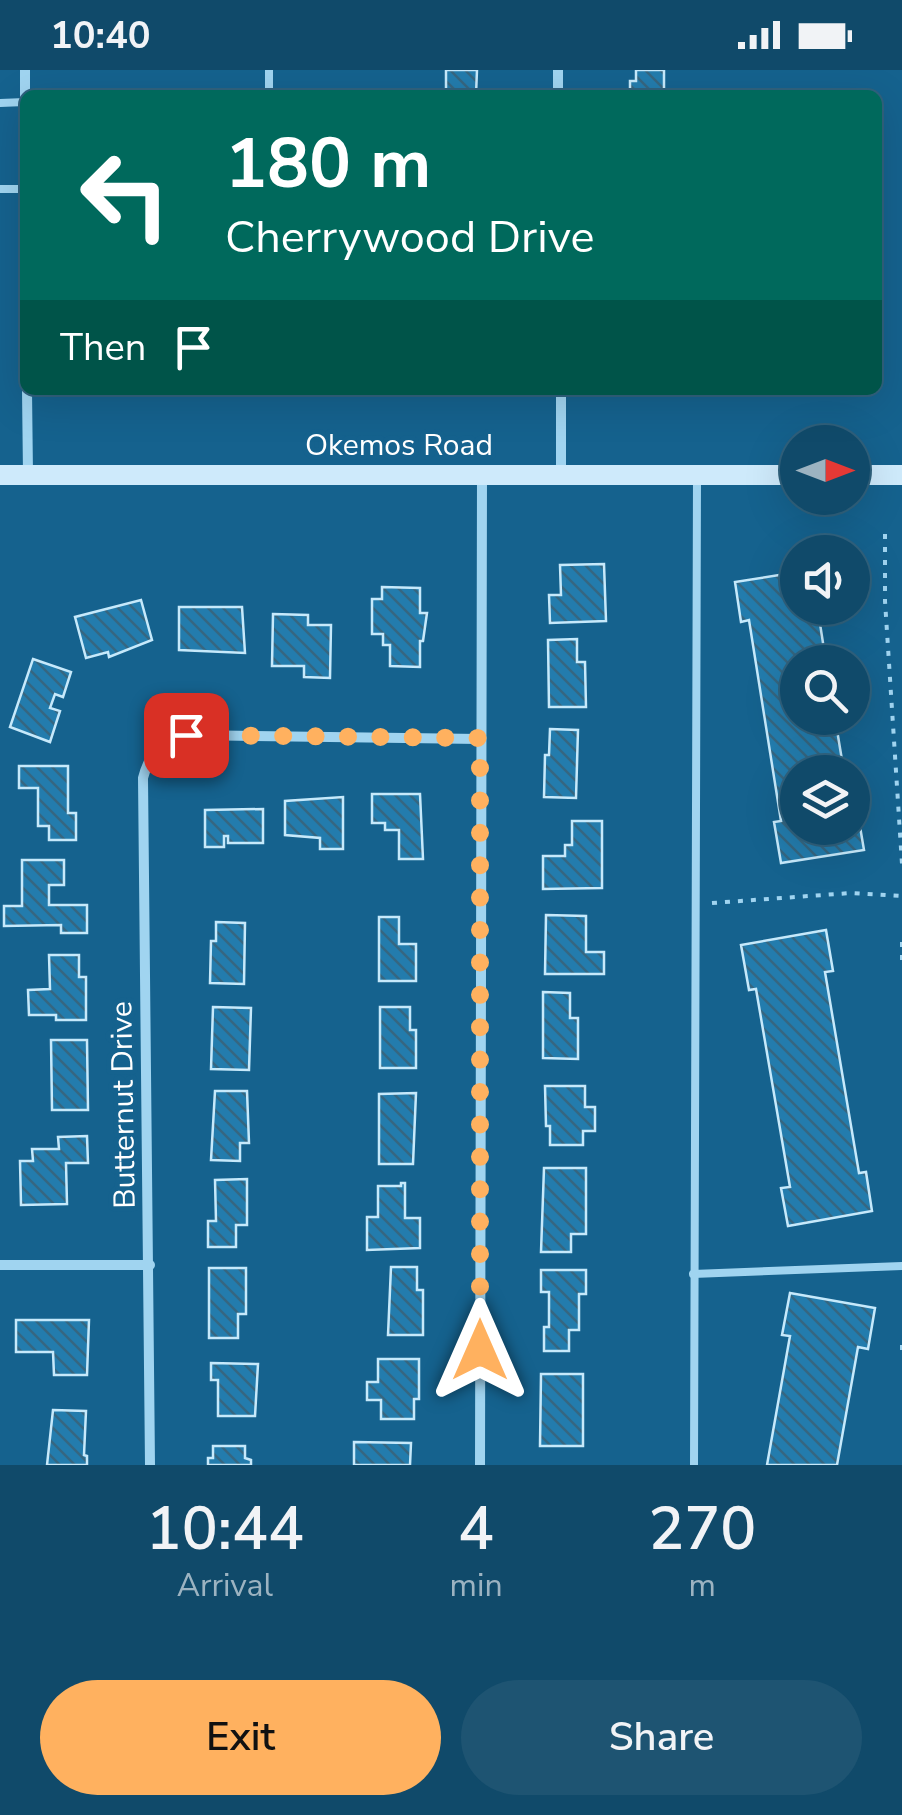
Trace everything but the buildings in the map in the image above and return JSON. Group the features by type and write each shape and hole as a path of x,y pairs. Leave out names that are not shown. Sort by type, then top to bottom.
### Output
{"main road":[{"path":"870,474 902,474"},
{"name":"Okemos Road","path":"0,475 780,475"}],"street":[{"path":"27,395 28,475"},
{"path":"560,474 561,395"},
{"path":"480,1465 482,475"},
{"name":"Butternut Drive","path":"150,1465 143,778 150,756 174,738 186,735 480,738"},
{"path":"0,1265 150,1265"}],"lane":[{"path":"694,1465 697,475"},
{"path":"693,1274 902,1266"}],"path":[{"path":"885,534 885,601 902,864"},
{"path":"695,903 851,893 902,896"},
{"path":"902,942 902,963"},
{"path":"902,1345 902,1354"}],"route":[{"path":"186,735 480,738 480,1350"}]}
